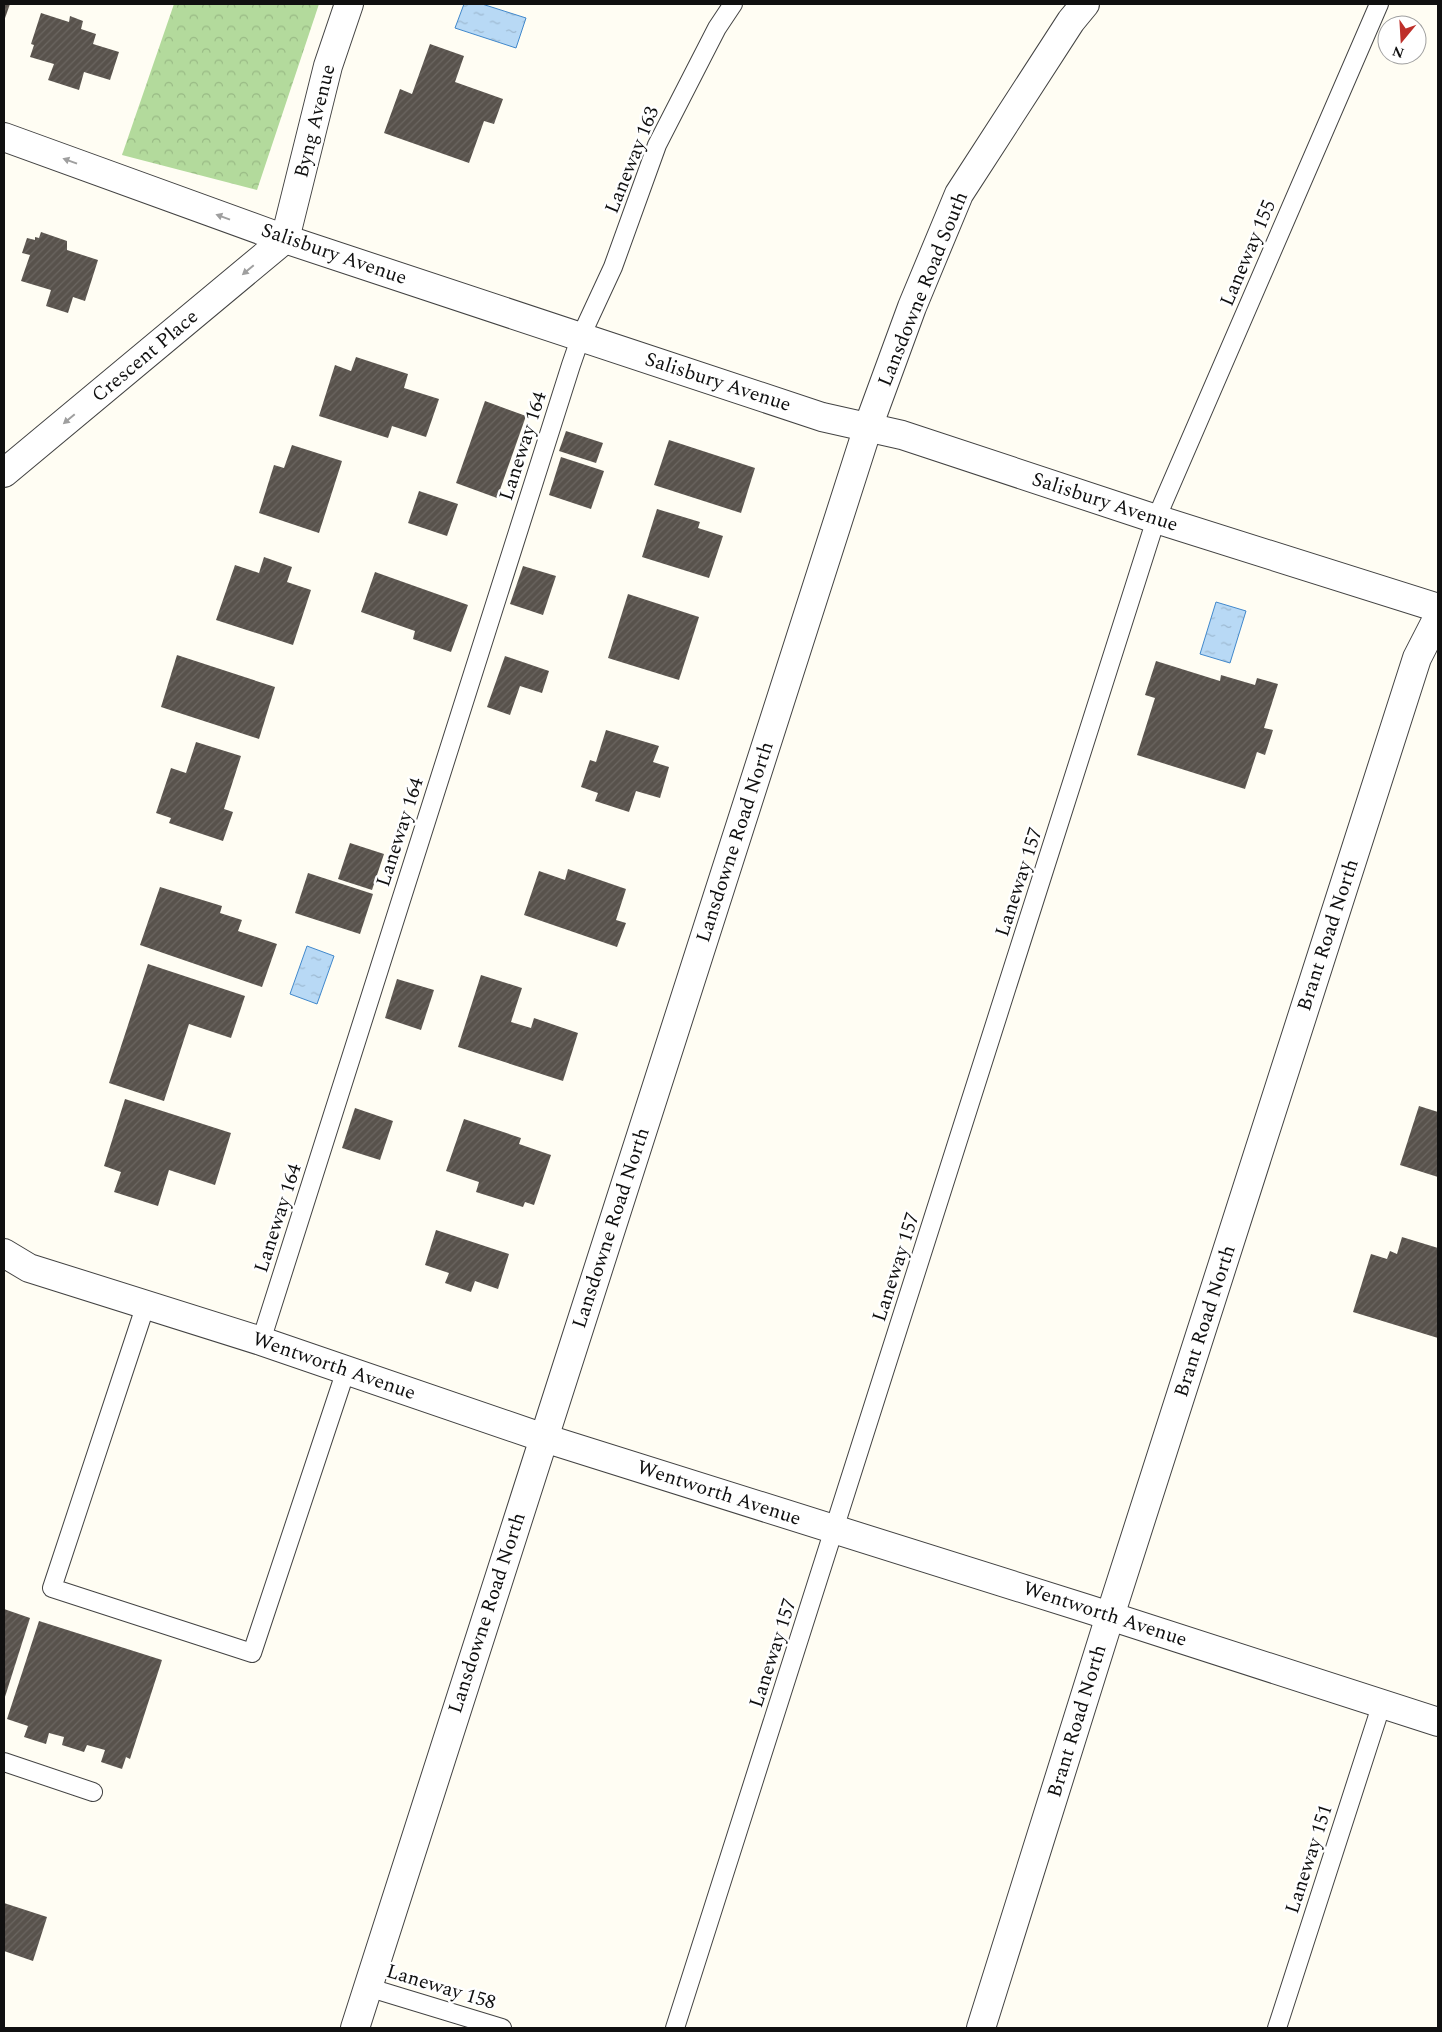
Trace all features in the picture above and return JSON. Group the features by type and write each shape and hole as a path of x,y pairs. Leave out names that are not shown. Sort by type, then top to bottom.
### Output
{"street":[{"name":"Byng Avenue","path":"286,239 328,66 349,4"},
{"name":"Lansdowne Road South","path":"868,427 912,307 959,194 1071,21 1085,4"},
{"name":"Salisbury Avenue","path":"4,137 286,239 822,417 912,438 1156,519 1438,608"},
{"name":"Crescent Place","path":"4,473 286,239"},
{"name":"Lansdowne Road North","path":"355,2028 868,427"},
{"name":"Brant Road North","path":"981,2028 1110,1616 1417,658 1438,616"},
{"name":"Wentworth Avenue","path":"4,1253 30,1268 261,1341 544,1438 1110,1616 1438,1722"}],"lane":[{"name":"Laneway 163","path":"581,336 613,267 657,145 716,28 733,4"},
{"name":"Laneway 155","path":"1156,519 1379,4"},
{"name":"Laneway 164","path":"261,1341 581,336"},
{"name":"Laneway 157","path":"675,2028 1156,519"},
{"path":"146,1304 52,1588 252,1653 346,1370"},
{"name":"Laneway 151","path":"1277,2028 1382,1703"},
{"path":"4,1762 93,1792"},
{"name":"Laneway 158","path":"367,1987 502,2028"}],"green space":[{"path":"174,4 319,4 257,190 122,155"}],"water":[{"path":"464,4 482,4 526,18 516,48 455,28"},
{"path":"1216,602 1246,611 1230,663 1200,654"},
{"path":"307,946 334,956 317,1004 290,994"}],"building":[{"path":"4,4 10,4 4,21"},
{"path":"41,13 69,22 70,16 83,21 81,29 96,34 93,44 119,52 110,80 84,72 79,90 48,80 54,64 30,57 34,45 31,44"},
{"path":"430,44 464,56 455,82 503,99 494,124 484,121 469,163 384,133 400,89 412,94"},
{"path":"41,232 67,241 67,250 98,260 85,301 73,297 68,313 46,306 51,290 21,281 30,255 22,253 27,238 35,240 35,237 39,238"},
{"path":"356,357 408,374 404,388 439,399 426,437 392,426 388,438 319,416 335,365 351,371"},
{"path":"485,401 526,416 497,498 456,483"},
{"path":"566,431 603,443 596,463 559,451"},
{"path":"669,440 755,468 741,513 654,485"},
{"path":"292,445 342,461 319,533 259,513 274,465 284,468"},
{"path":"561,457 604,471 591,509 549,495"},
{"path":"419,491 458,504 447,536 408,523"},
{"path":"657,509 700,522 698,528 723,536 709,578 642,557"},
{"path":"264,557 292,567 287,582 311,590 293,645 216,620 235,565 259,573"},
{"path":"523,566 556,576 543,615 510,604"},
{"path":"375,572 468,605 451,652 413,639 415,631 361,612"},
{"path":"628,594 699,617 679,680 608,658"},
{"path":"177,655 275,687 259,739 161,707"},
{"path":"505,656 549,671 542,693 520,686 510,715 487,707"},
{"path":"1156,661 1220,681 1221,675 1255,685 1257,678 1278,684 1264,728 1273,730 1265,755 1257,752 1245,789 1137,755 1155,698 1145,695"},
{"path":"606,730 659,746 653,762 669,767 660,798 636,791 629,812 595,801 598,793 581,787 590,760 596,762"},
{"path":"196,742 241,756 224,809 233,812 223,841 169,823 171,818 156,813 171,768 186,773"},
{"path":"350,843 384,854 372,890 338,879"},
{"path":"568,869 626,889 616,920 626,923 617,947 524,915 539,871 565,880"},
{"path":"308,873 373,894 360,934 295,913"},
{"path":"160,887 222,906 220,913 242,920 238,931 277,944 262,987 140,945"},
{"path":"148,964 245,996 231,1038 189,1024 164,1101 109,1083"},
{"path":"481,975 522,988 511,1022 531,1028 534,1018 578,1033 563,1081 458,1047"},
{"path":"397,979 434,990 421,1030 385,1018"},
{"path":"125,1099 231,1133 215,1185 169,1170 158,1206 114,1192 121,1172 104,1166"},
{"path":"1419,1106 1438,1112 1438,1177 1400,1165"},
{"path":"355,1108 393,1121 380,1160 342,1148"},
{"path":"464,1119 521,1138 519,1144 551,1155 534,1205 525,1202 523,1207 476,1192 479,1182 446,1171"},
{"path":"436,1230 509,1254 498,1289 475,1281 471,1292 445,1283 449,1273 425,1265"},
{"path":"1402,1237 1438,1248 1438,1338 1353,1312 1371,1254 1387,1259 1390,1251 1397,1254"},
{"path":"4,1609 30,1618 4,1700"},
{"path":"39,1621 162,1660 130,1759 126,1757 122,1769 101,1762 105,1750 87,1745 84,1752 62,1745 64,1737 49,1733 46,1744 24,1737 28,1726 7,1719"},
{"path":"4,1903 47,1917 33,1961 4,1951"}]}
